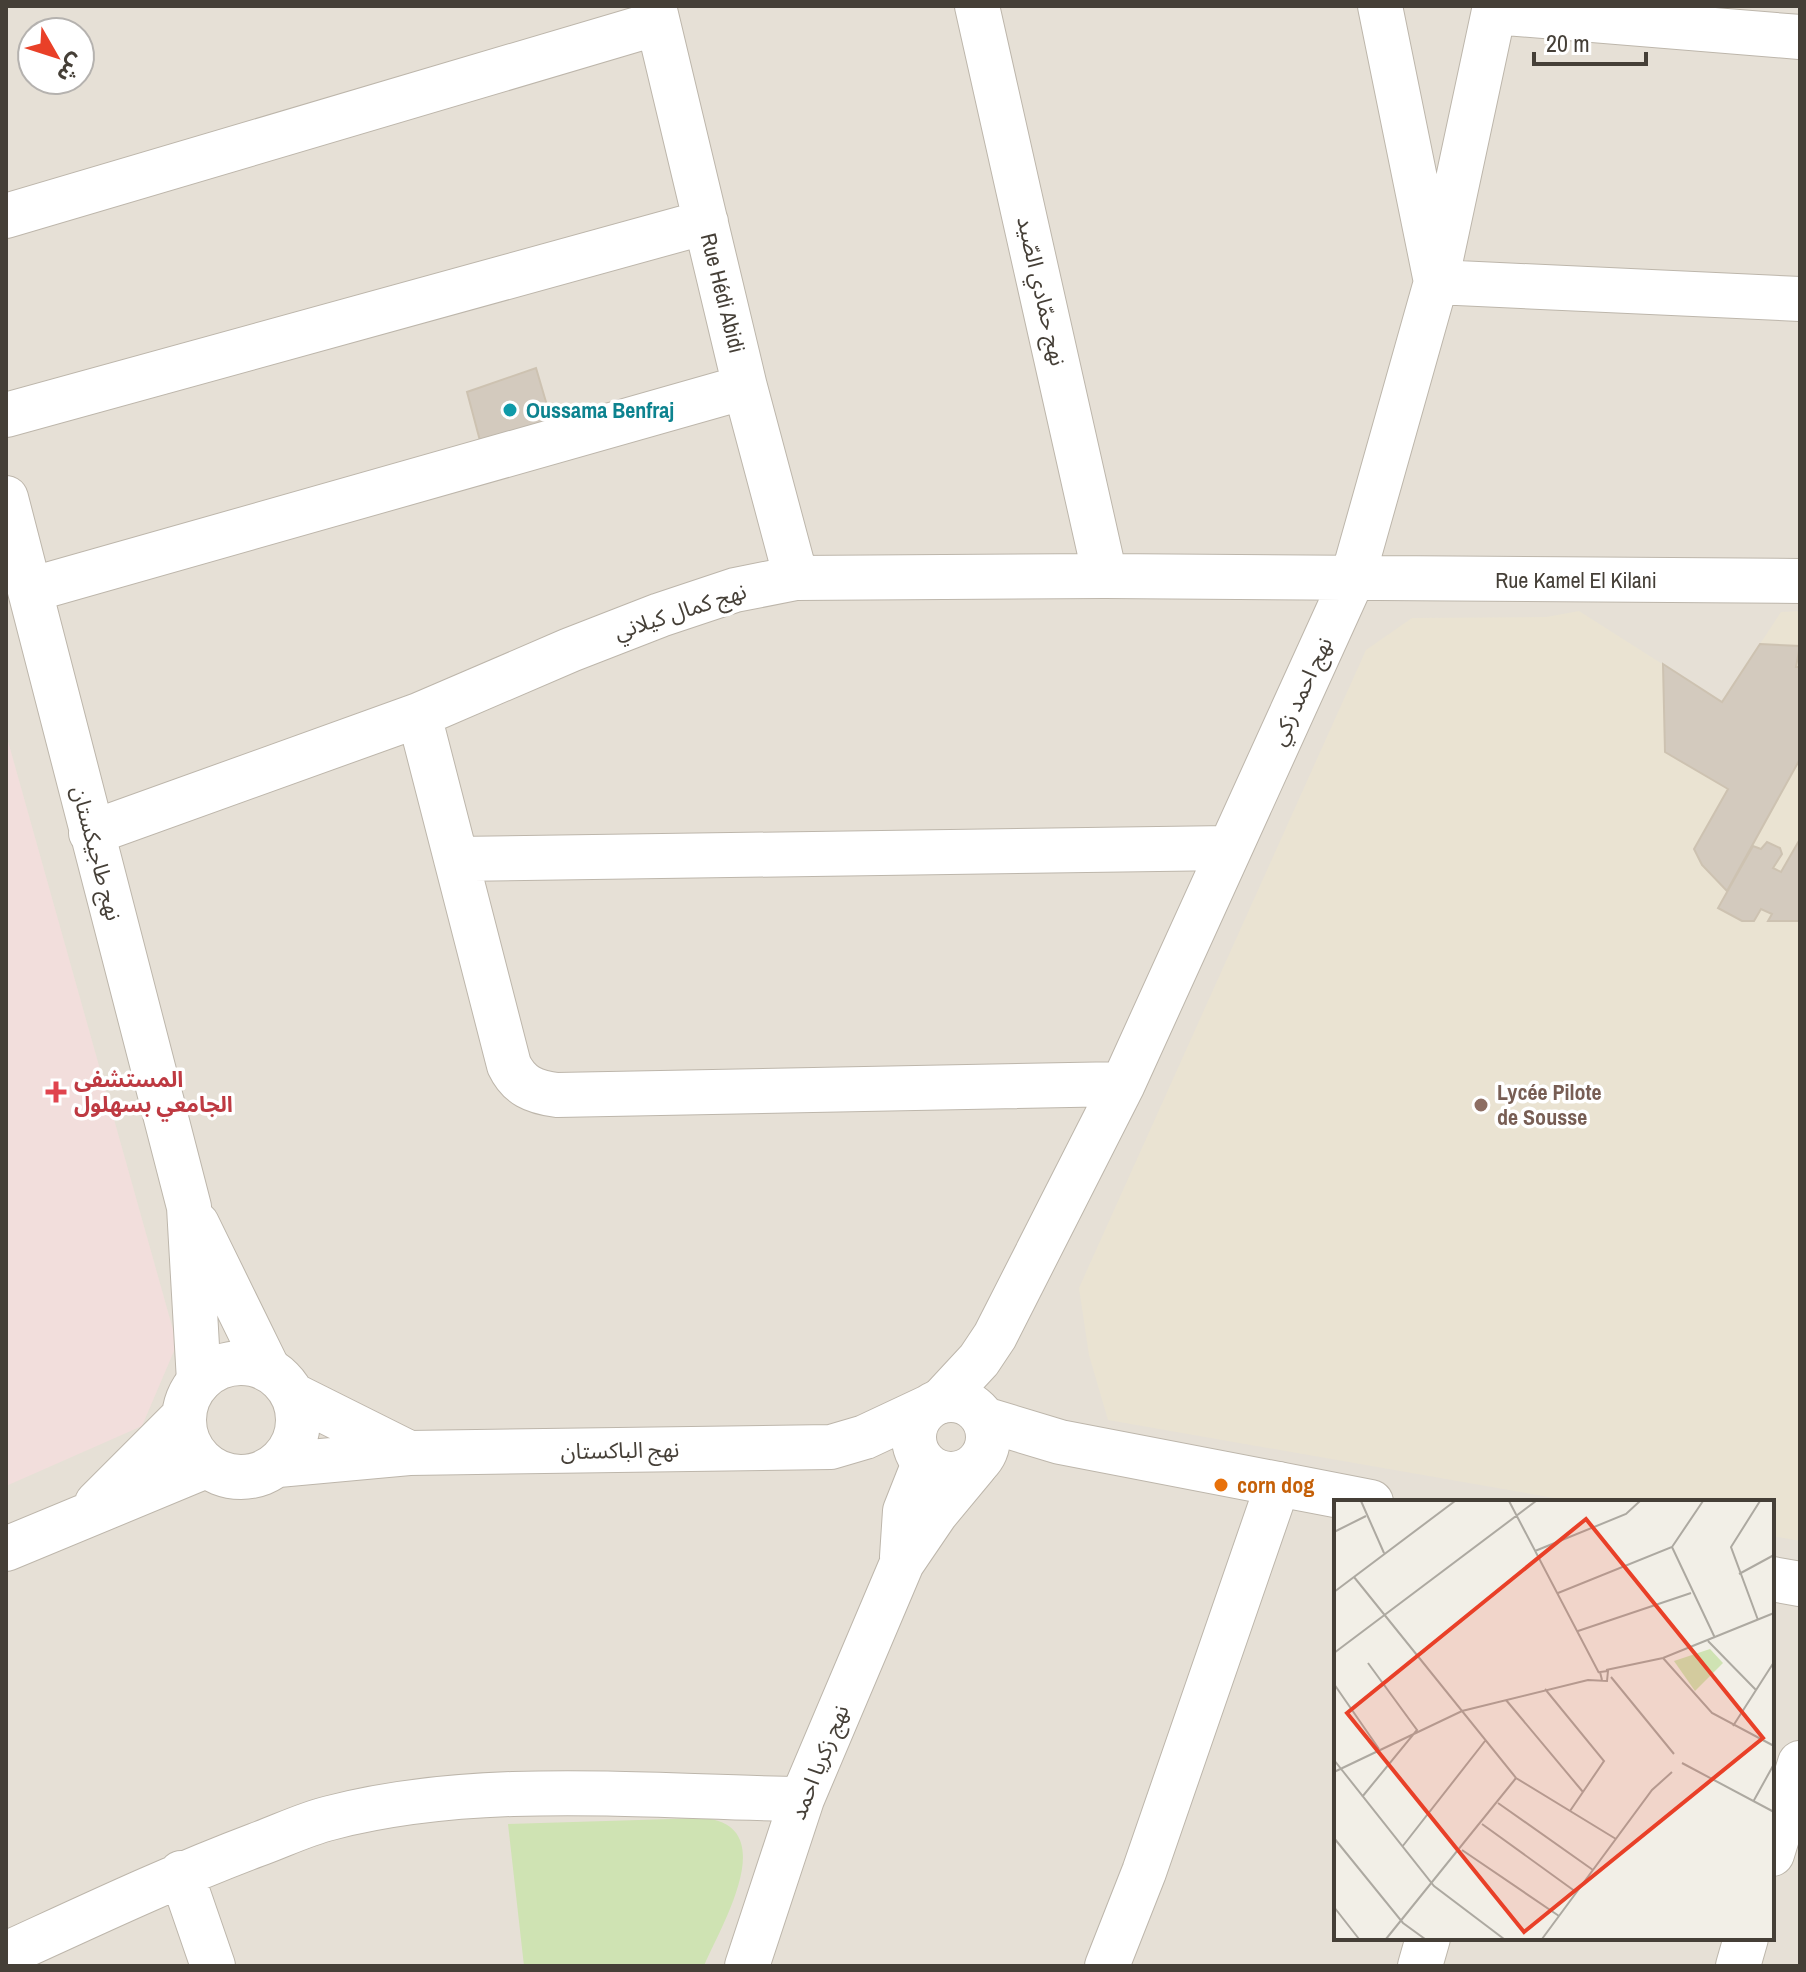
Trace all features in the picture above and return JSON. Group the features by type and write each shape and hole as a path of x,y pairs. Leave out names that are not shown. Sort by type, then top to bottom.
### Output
{"street":[{"name":"نهج حمّادي الصّيد","path":"977,6 1105,576"},
{"path":"1380,6 1436,282 1800,299"},
{"path":"1494,9 1800,37"},
{"name":"نهج احمد زكي","path":"959,1410 979,1360 995,1336 1123,1084 1352,580 1436,282 1494,9"},
{"path":"6,216 656,15"},
{"name":"Rue Hédi Abidi","path":"656,15 745,387 796,578"},
{"path":"6,415 706,222"},
{"path":"30,590 745,387"},
{"name":"نهج طاجيكستان","path":"6,498 189,1207"},
{"name":"نهج كمال كيلاني","path":"91,833 419,715 570,650 735,590 796,578 1105,576 1352,580"},
{"name":"Rue Kamel El Kilani","path":"1352,580 1800,581"},
{"path":"419,715 509,1065 515,1078 528,1088 542,1093 1123,1084"},
{"path":"456,859 1229,848"},
{"path":"189,1207 298,1414 298,1433 290,1451 278,1465 261,1475 242,1478 223,1475 206,1466 193,1453 185,1435 191,1398 189,1207"},
{"path":"84,1517 214,1370 231,1364 250,1363 281,1382"},
{"name":"نهج الباكستان","path":"281,1382 409,1453"},
{"path":"1087,1448 976,1464 949,1474 923,1461 914,1438 916,1426 959,1410 1087,1448 1361,1500"},
{"path":"959,1410 988,1441 976,1464"},
{"name":"نهج الباكستان","path":"831,1447 959,1410"},
{"name":"نهج الباكستان","path":"278,1465 409,1453 831,1447 876,1458 923,1461"},
{"name":"نهج زكريا احمد","path":"902,1563 905,1511 923,1461"},
{"name":"نهج زكريا احمد","path":"747,1966 802,1799 902,1563 936,1513 976,1464"},
{"path":"6,1549 206,1466"},
{"path":"1107,1966 1144,1872 1278,1484"},
{"path":"1774,1579 1800,1584"},
{"path":"1774,1848 1800,1763"},
{"path":"6,1954 181,1873 329,1818 390,1806 469,1796 524,1795 802,1799"},
{"path":"181,1873 213,1966"},
{"path":"1420,1966 1427,1940"},
{"path":"1738,1966 1745,1940"}],"shaded area":[{"path":"6,6 1800,6 1800,1966 6,1966"},
{"name":"Lycée Pilote de Sousse","path":"1579,611 1722,702 1781,612 1800,611 1800,1541 1774,1536 1774,1500 1566,1500 1108,1420 1089,1355 1079,1288 1366,650 1412,618 1546,617"},
{"name":"المستشفى الجامعي بسهلول","path":"6,734 177,1344 142,1426 6,1486"}],"green space":[{"path":"704,1818 727,1825 740,1839 743,1858 732,1904 704,1966 524,1966 508,1824"}],"building":[{"name":"Oussama Benfraj","path":"536,368 554,429 483,452 467,392"},
{"path":"1760,644 1800,646 1796,667 1800,667 1800,759 1727,891 1702,865 1694,849 1728,789 1665,752 1663,664 1722,702"},
{"path":"1800,839 1800,921 1768,921 1772,914 1761,909 1754,921 1742,921 1718,908 1753,846 1761,849 1767,842 1780,848 1782,854 1773,868 1781,872"}],"place":[{"name":"Oussama Benfraj","path":"510,410"},
{"name":"المستشفى الجامعي بسهلول","path":"56,1092"},
{"name":"Lycée Pilote de Sousse","path":"1481,1105"},
{"name":"corn dog","path":"1221,1485"}]}
